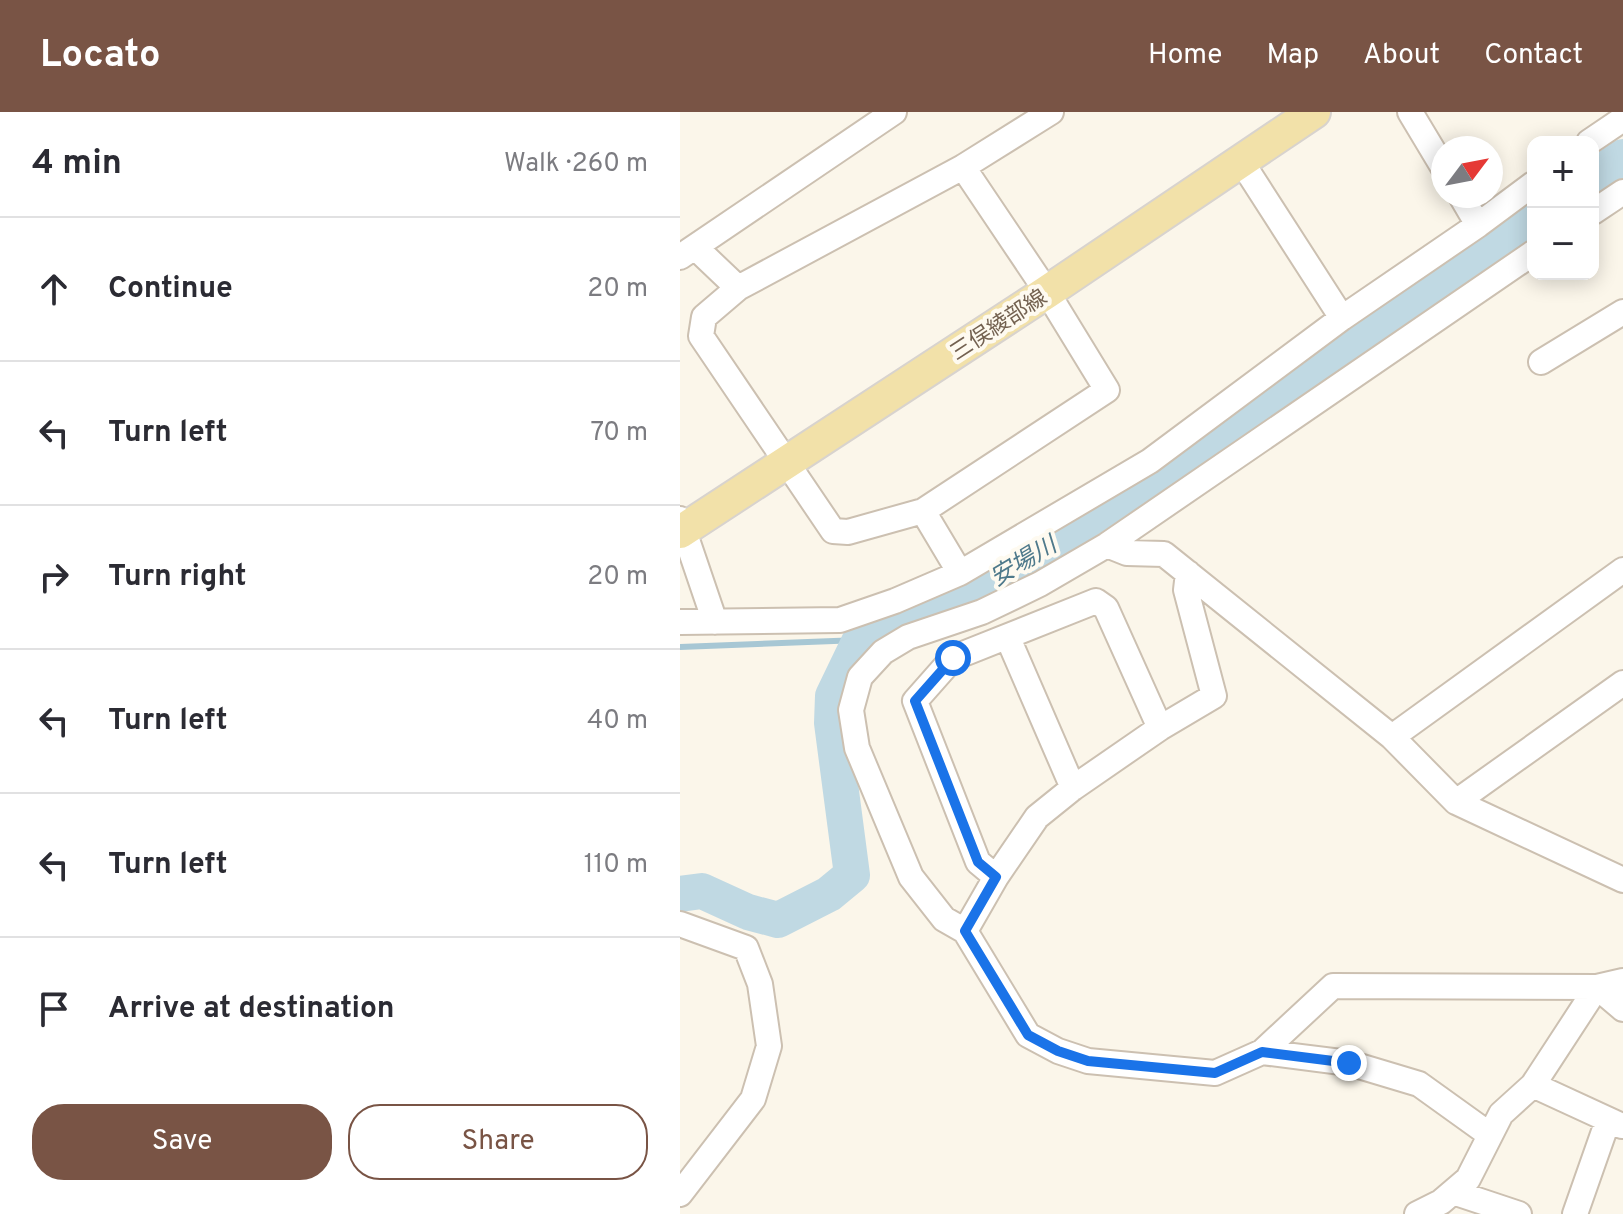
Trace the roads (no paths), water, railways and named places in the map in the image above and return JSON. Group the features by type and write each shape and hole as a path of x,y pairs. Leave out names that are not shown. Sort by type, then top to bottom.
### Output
{"main road":[{"name":"三俣綾部線","path":"681,527 1047,292 1314,112"}],"street":[{"path":"738,288 687,252 894,112"},
{"path":"963,167 1047,292 1107,390 923,511 848,532 833,531 701,336 704,317 738,288 963,167 1051,112"},
{"path":"1410,112 1431,147"},
{"path":"1598,136 1623,119"},
{"path":"1241,161 1342,318"},
{"path":"680,622 840,620 960,573 1150,461 1342,318 1527,188"},
{"path":"1599,208 1623,192"},
{"path":"1468,208 1478,225"},
{"path":"1527,257 1107,545 1040,584 982,612 908,637 883,652 860,677 851,710 857,748 911,877 944,919 965,931 1028,1035 1058,1051 1088,1061 1215,1073 1262,1052 1333,986 1597,987 1623,981"},
{"path":"1541,362 1623,312"},
{"path":"923,511 960,573"},
{"path":"681,527 715,622"},
{"path":"1107,545 1127,553 1164,554 1392,737 1456,802 1623,880"},
{"path":"1392,737 1623,570"},
{"path":"965,931 996,877 1037,817 1160,728 1214,696 1186,590 1188,573"},
{"path":"895,601 908,637"},
{"path":"996,877 978,862 915,701 953,658 1096,601 1106,608 1160,728"},
{"path":"1008,638 1073,788"},
{"path":"1456,802 1623,683"},
{"path":"680,924 746,948 760,984 769,1046 753,1099 680,1194"},
{"path":"1597,987 1623,1009"},
{"path":"1417,1214 1441,1202 1468,1179 1501,1114 1533,1085 1597,987"},
{"path":"1262,1052 1349,1063 1419,1084 1490,1135"},
{"path":"1533,1085 1616,1123 1575,1214"},
{"path":"1453,1192 1519,1214"}],"waterway":[{"name":"安場川","path":"1599,174 1623,157"},
{"name":"安場川","path":"680,894 702,891 748,912 778,920 829,894 852,875 832,723 833,696 860,640 1005,576 1527,222"},
{"path":"680,647 860,640"}]}
